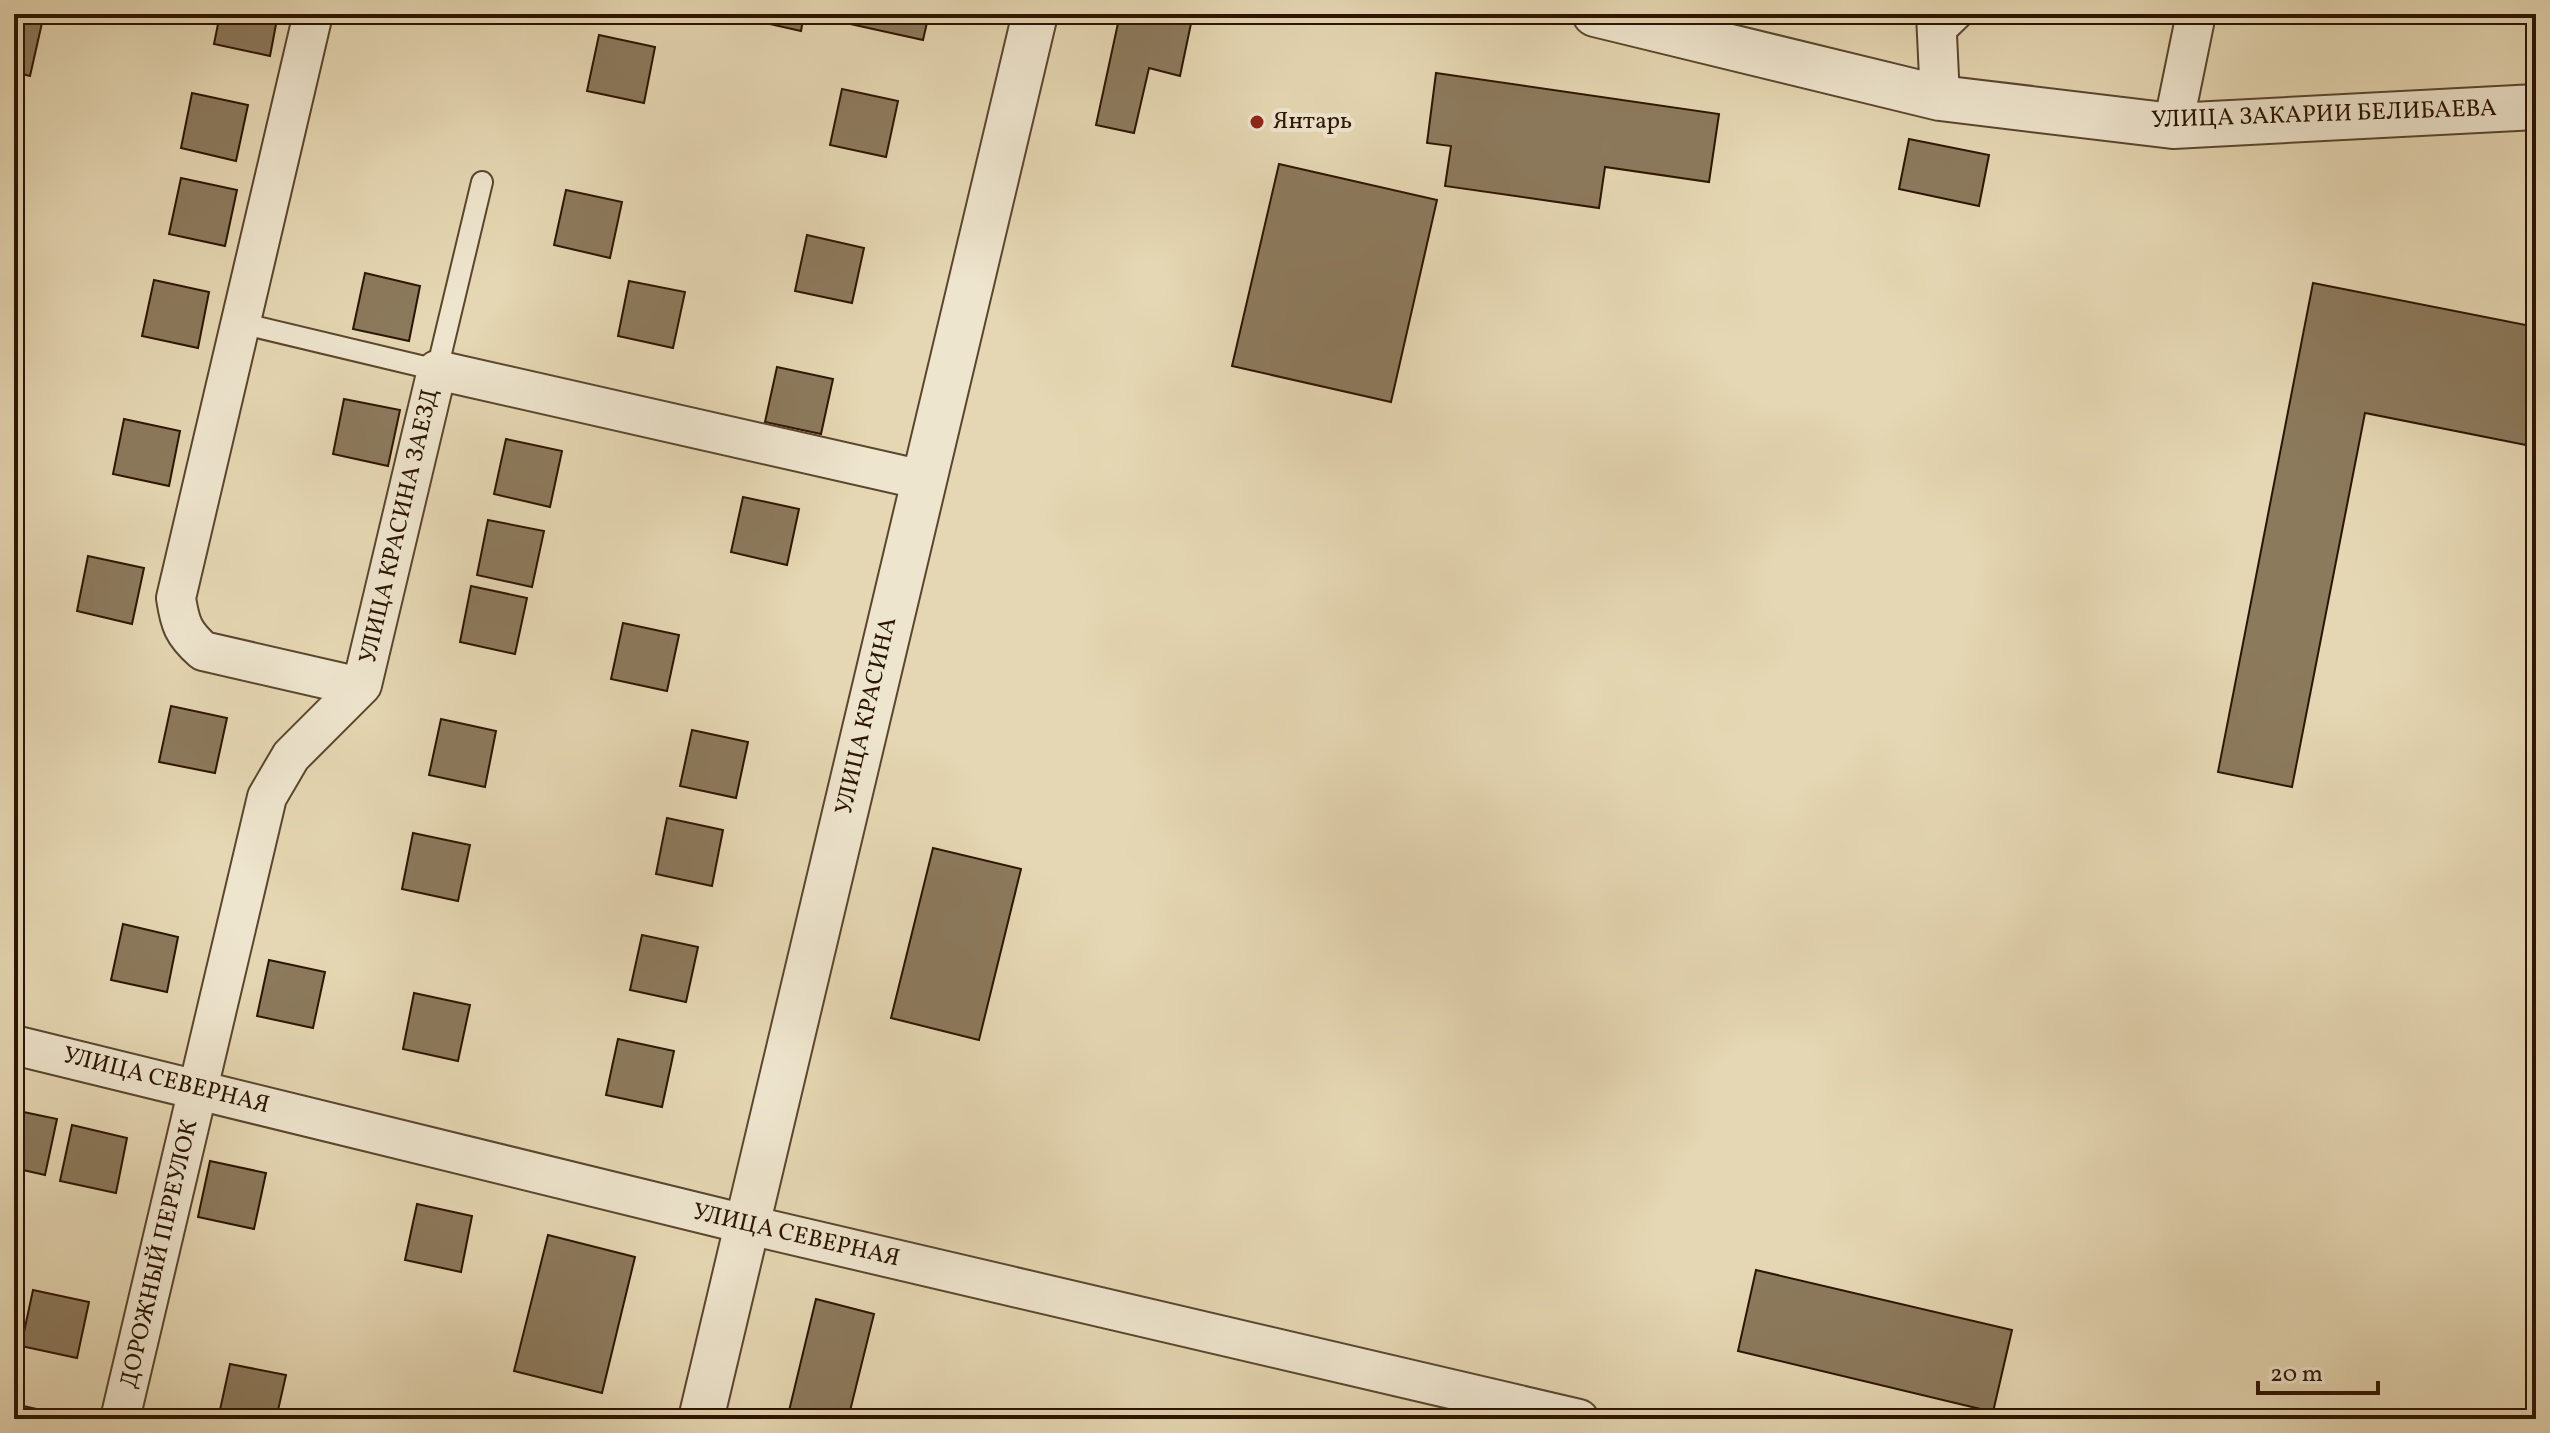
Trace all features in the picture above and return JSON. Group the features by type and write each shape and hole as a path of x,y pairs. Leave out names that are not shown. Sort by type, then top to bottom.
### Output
{"street":[{"path":"313,14 176,598 180,624 188,638 203,651 360,687"},
{"name":"УЛИЦА КРАСИНА","path":"701,1419 1035,14"},
{"name":"УЛИЦА ЗАКАРИИ БЕЛИБАЕВА","path":"1595,14 1940,98 2173,126 2536,107"},
{"path":"2173,126 2196,14"},
{"path":"1940,98 1946,22"},
{"name":"УЛИЦА КРАСИНА ЗАЕЗД","path":"199,1089 267,797 291,756 360,687 437,370 923,480"},
{"name":"УЛИЦА СЕВЕРНАЯ","path":"14,1045 749,1225 1579,1419"},
{"name":"ДОРОЖНЫЙ ПЕРЕУЛОК","path":"120,1419 199,1089"}],"lane":[{"path":"240,323 437,370 482,182"}],"building":[{"path":"14,14 44,14 30,76 14,72"},
{"path":"220,14 278,14 270,56 214,44"},
{"path":"725,14 804,14 801,31"},
{"path":"805,14 929,14 923,40"},
{"path":"1120,14 1193,14 1180,76 1149,68 1134,133 1096,125"},
{"path":"599,35 655,47 644,103 587,91"},
{"path":"1436,73 1719,114 1709,182 1605,167 1599,208 1445,186 1451,146 1427,143"},
{"path":"842,89 898,101 886,157 830,145"},
{"path":"192,93 248,105 236,161 181,148"},
{"path":"1909,139 1989,155 1979,206 1899,189"},
{"path":"1279,164 1437,200 1391,402 1232,366"},
{"path":"181,178 237,190 225,246 169,234"},
{"path":"566,190 622,202 610,258 554,245"},
{"path":"807,235 864,248 852,303 795,291"},
{"path":"365,273 420,286 409,341 353,329"},
{"path":"154,280 209,292 198,348 142,336"},
{"path":"629,281 685,292 673,348 618,336"},
{"path":"2313,283 2536,327 2536,447 2365,413 2292,787 2218,772"},
{"path":"777,367 833,379 821,434 765,422"},
{"path":"344,399 400,410 388,466 333,454"},
{"path":"124,419 180,431 169,486 113,474"},
{"path":"506,439 562,451 550,507 494,494"},
{"path":"743,497 799,509 787,565 731,552"},
{"path":"488,520 544,531 532,587 477,575"},
{"path":"88,556 144,568 132,624 77,611"},
{"path":"471,586 527,598 515,654 460,642"},
{"path":"623,623 679,635 667,691 611,679"},
{"path":"171,706 227,718 215,773 159,762"},
{"path":"441,719 496,731 485,787 429,775"},
{"path":"692,730 748,742 736,798 680,786"},
{"path":"667,818 723,830 712,886 656,874"},
{"path":"413,833 470,845 458,901 402,889"},
{"path":"933,848 1021,869 979,1040 891,1018"},
{"path":"123,924 178,937 167,992 111,980"},
{"path":"642,935 698,947 686,1002 630,990"},
{"path":"269,960 325,972 313,1028 257,1016"},
{"path":"414,993 470,1005 458,1061 403,1049"},
{"path":"618,1039 674,1051 662,1107 606,1095"},
{"path":"14,1110 57,1119 45,1175 14,1168"},
{"path":"72,1125 127,1138 116,1193 60,1181"},
{"path":"210,1161 266,1173 254,1229 198,1217"},
{"path":"417,1204 472,1216 461,1272 405,1260"},
{"path":"548,1235 635,1257 602,1393 514,1371"},
{"path":"1756,1270 2012,1330 1993,1412 1738,1351"},
{"path":"33,1290 89,1302 77,1358 21,1346"},
{"path":"816,1299 874,1314 848,1419 821,1419 789,1411"},
{"path":"230,1364 286,1375 276,1419 218,1419"},
{"path":"14,1404 64,1415 64,1419 14,1419"}],"place":[{"name":"Янтарь","path":"1257,122"}]}
